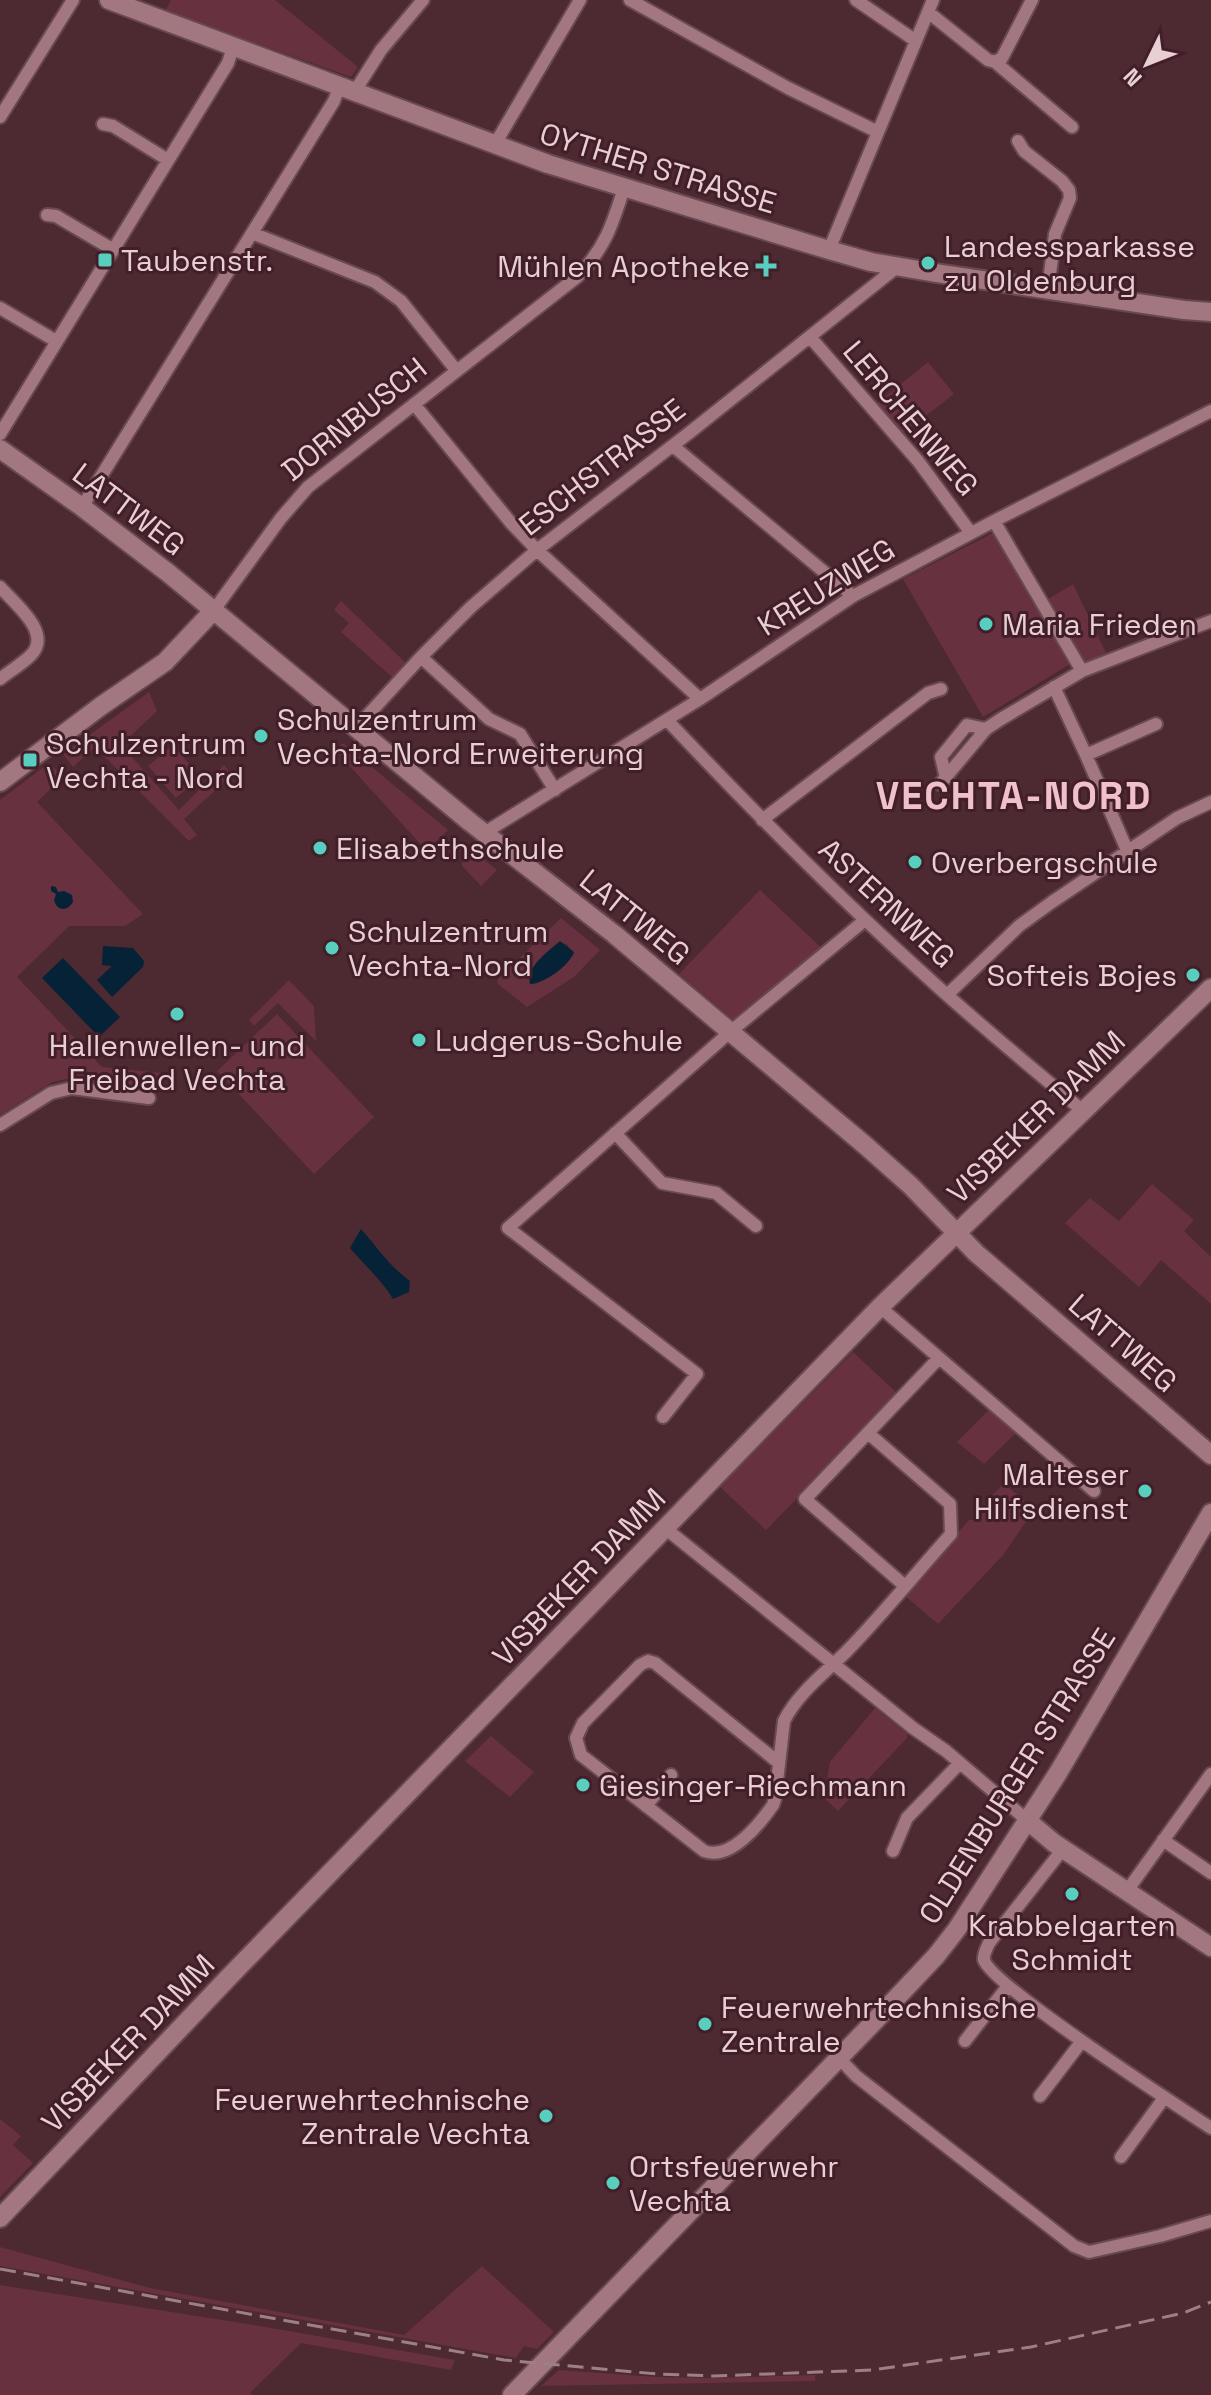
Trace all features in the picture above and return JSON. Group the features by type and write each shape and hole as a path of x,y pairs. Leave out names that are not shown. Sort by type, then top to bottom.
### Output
{"street":[{"path":"0,117 73,0"},
{"name":"OYTHER STRASSE","path":"109,0 156,8 233,47 548,164 829,250 897,267 1211,312"},
{"path":"82,507 334,101 423,0"},
{"path":"495,144 580,0"},
{"path":"630,0 788,88 878,132"},
{"path":"856,0 916,41"},
{"path":"995,62 1002,58 1032,0"},
{"path":"829,250 930,6 988,60 995,62 1072,127"},
{"path":"0,434 228,63 233,47"},
{"path":"103,124 113,126 168,160"},
{"path":"1018,141 1024,151 1069,190 1070,198 1055,234 1048,290"},
{"name":"DORNBUSCH","path":"0,782 165,662 214,610 281,518 308,487 577,277 592,262 611,230 624,188"},
{"path":"47,215 56,216 112,249"},
{"path":"252,233 391,291 456,370"},
{"name":"ESCHSTRASSE","path":"356,728 471,607 537,550 897,267"},
{"path":"0,308 56,341"},
{"name":"LERCHENWEG","path":"810,337 918,461 971,533"},
{"path":"414,404 485,493 537,550 700,699"},
{"name":"KREUZWEG","path":"484,833 700,699 853,596 1211,411"},
{"path":"673,446 853,596"},
{"name":"LATTWEG","path":"0,449 82,507 214,610 484,833 610,931 891,1168 1011,1285 1211,1455"},
{"path":"994,521 1082,671"},
{"path":"0,587 34,626 39,639 31,655 0,679"},
{"path":"943,781 986,729 1054,687 1082,671 1211,621"},
{"path":"421,657 489,719 520,734 555,790"},
{"path":"1054,687 1127,850"},
{"path":"762,820 928,693 941,689"},
{"name":"ASTERNWEG","path":"667,720 762,820 865,920 1083,1111"},
{"path":"1086,755 1156,724"},
{"path":"947,995 1019,926 1127,850 1177,818 1211,802"},
{"path":"663,1417 697,1374 508,1228 730,1032 865,920"},
{"name":"VISBEKER DAMM","path":"0,2218 210,1996 880,1307 1211,988"},
{"path":"0,1125 51,1093 72,1088 149,1098"},
{"path":"615,1133 662,1183 716,1193 756,1226"},
{"path":"880,1307 1094,1491"},
{"path":"905,1586 805,1499 939,1358"},
{"path":"779,1763 655,1663 648,1661 640,1665 583,1723 576,1738 581,1755 704,1851 711,1854 731,1849 773,1805 779,1763 784,1721 788,1714 951,1534 950,1504 868,1433"},
{"name":"OLDENBURGER STRASSE","path":"512,2395 943,1947 981,1895 1028,1821 1211,1513"},
{"path":"665,1528 1063,1849 1211,1947"},
{"path":"893,1851 907,1818 960,1763"},
{"path":"1127,1891 1211,1774"},
{"path":"646,1806 671,1775"},
{"path":"1163,1840 1211,1873"},
{"path":"1063,1849 989,1943 984,1960 1008,1986 1082,2041 1211,2128"},
{"path":"965,2041 1008,1986"},
{"path":"1040,2096 1082,2041"},
{"path":"839,2058 856,2076 1074,2246 1089,2252 1211,2221"},
{"path":"1121,2157 1164,2098"}],"shaded area":[{"path":"171,0 275,0 358,67 351,77 165,11"},
{"path":"928,362 954,394 900,436 875,405"},
{"path":"993,533 1070,664 983,717 903,579"},
{"path":"1073,584 1106,653 1085,663 1047,600"},
{"path":"341,601 405,662 392,677 341,632 349,623 334,610"},
{"path":"149,692 157,711 121,745 179,810 224,765 232,775 184,819 197,835 189,841 95,747 73,767 63,754"},
{"path":"341,744 448,830 432,846 423,847 337,752"},
{"path":"173,745 200,777 176,798 148,766"},
{"path":"49,763 63,777 37,802 143,914 125,926 69,926 17,977 102,1067 171,1074 151,1094 67,1079 52,1082 0,1115 0,800"},
{"path":"473,851 497,870 481,886 462,866 462,858"},
{"path":"760,890 824,950 735,1021 679,974"},
{"path":"561,918 600,950 574,977 527,1007 497,980","holes":["557,943 567,944 574,954 555,972 533,985 532,969"]},
{"path":"289,980 314,1006 316,1041 278,1003 254,1026 249,1020"},
{"path":"277,1014 374,1117 314,1174 217,1071"},
{"path":"1152,1184 1194,1220 1184,1231 1211,1257 1211,1304 1161,1260 1139,1287 1065,1223 1090,1198 1119,1221"},
{"path":"853,1352 899,1395 766,1530 720,1487"},
{"path":"990,1409 1017,1432 984,1464 957,1442"},
{"path":"1004,1483 1034,1510 1003,1555 938,1624 904,1595 969,1520 980,1519 978,1511"},
{"path":"875,1708 907,1734 907,1738 838,1811 824,1798 830,1762"},
{"path":"491,1736 534,1772 510,1797 465,1761"},
{"path":"0,2119 21,2136 13,2145 33,2163 0,2197"},
{"path":"0,2247 150,2288 404,2335 482,2266 554,2332 537,2349 524,2346 516,2358 0,2266"},
{"path":"0,2285 455,2360 451,2370 301,2343 250,2393 252,2395 0,2395"},
{"path":"559,2370 656,2377 815,2375 815,2381 541,2386"}],"water":[{"path":"51,886 56,887 58,892 72,895 71,905 65,909 57,906 54,900 56,894 51,891"},
{"path":"560,941 574,952 571,957 549,977 530,984 535,965"},
{"path":"103,946 133,948 144,961 143,967 112,997 97,980 112,966 102,965"},
{"path":"63,958 120,1017 99,1037 42,978"},
{"path":"361,1229 410,1281 409,1292 393,1299 350,1248"}],"railway":[{"path":"0,2269 504,2360 714,2376 872,2370 1031,2347 1183,2313 1211,2302"}],"place":[{"name":"Taubenstr.","path":"105,260"},
{"name":"Landessparkasse zu Oldenburg","path":"928,263"},
{"name":"Mühlen Apotheke","path":"766,266"},
{"name":"Maria Frieden","path":"986,624"},
{"name":"Schulzentrum Vechta-Nord Erweiterung","path":"261,736"},
{"name":"Schulzentrum Vechta - Nord","path":"30,760"},
{"name":"Elisabethschule","path":"320,848"},
{"name":"Overbergschule","path":"915,862"},
{"name":"Schulzentrum Vechta-Nord","path":"332,948"},
{"name":"Softeis Bojes","path":"1193,975"},
{"name":"Hallenwellen- und Freibad Vechta","path":"177,1014"},
{"name":"Ludgerus-Schule","path":"419,1040"},
{"name":"Malteser Hilfsdienst","path":"1145,1491"},
{"name":"Giesinger-Riechmann","path":"583,1785"},
{"name":"Krabbelgarten Schmidt","path":"1072,1894"},
{"name":"Feuerwehrtechnische Zentrale","path":"705,2024"},
{"name":"Feuerwehrtechnische Zentrale Vechta","path":"546,2116"},
{"name":"Ortsfeuerwehr Vechta","path":"613,2183"}],"district":[{"name":"VECHTA-NORD","path":"1014,796"}]}
